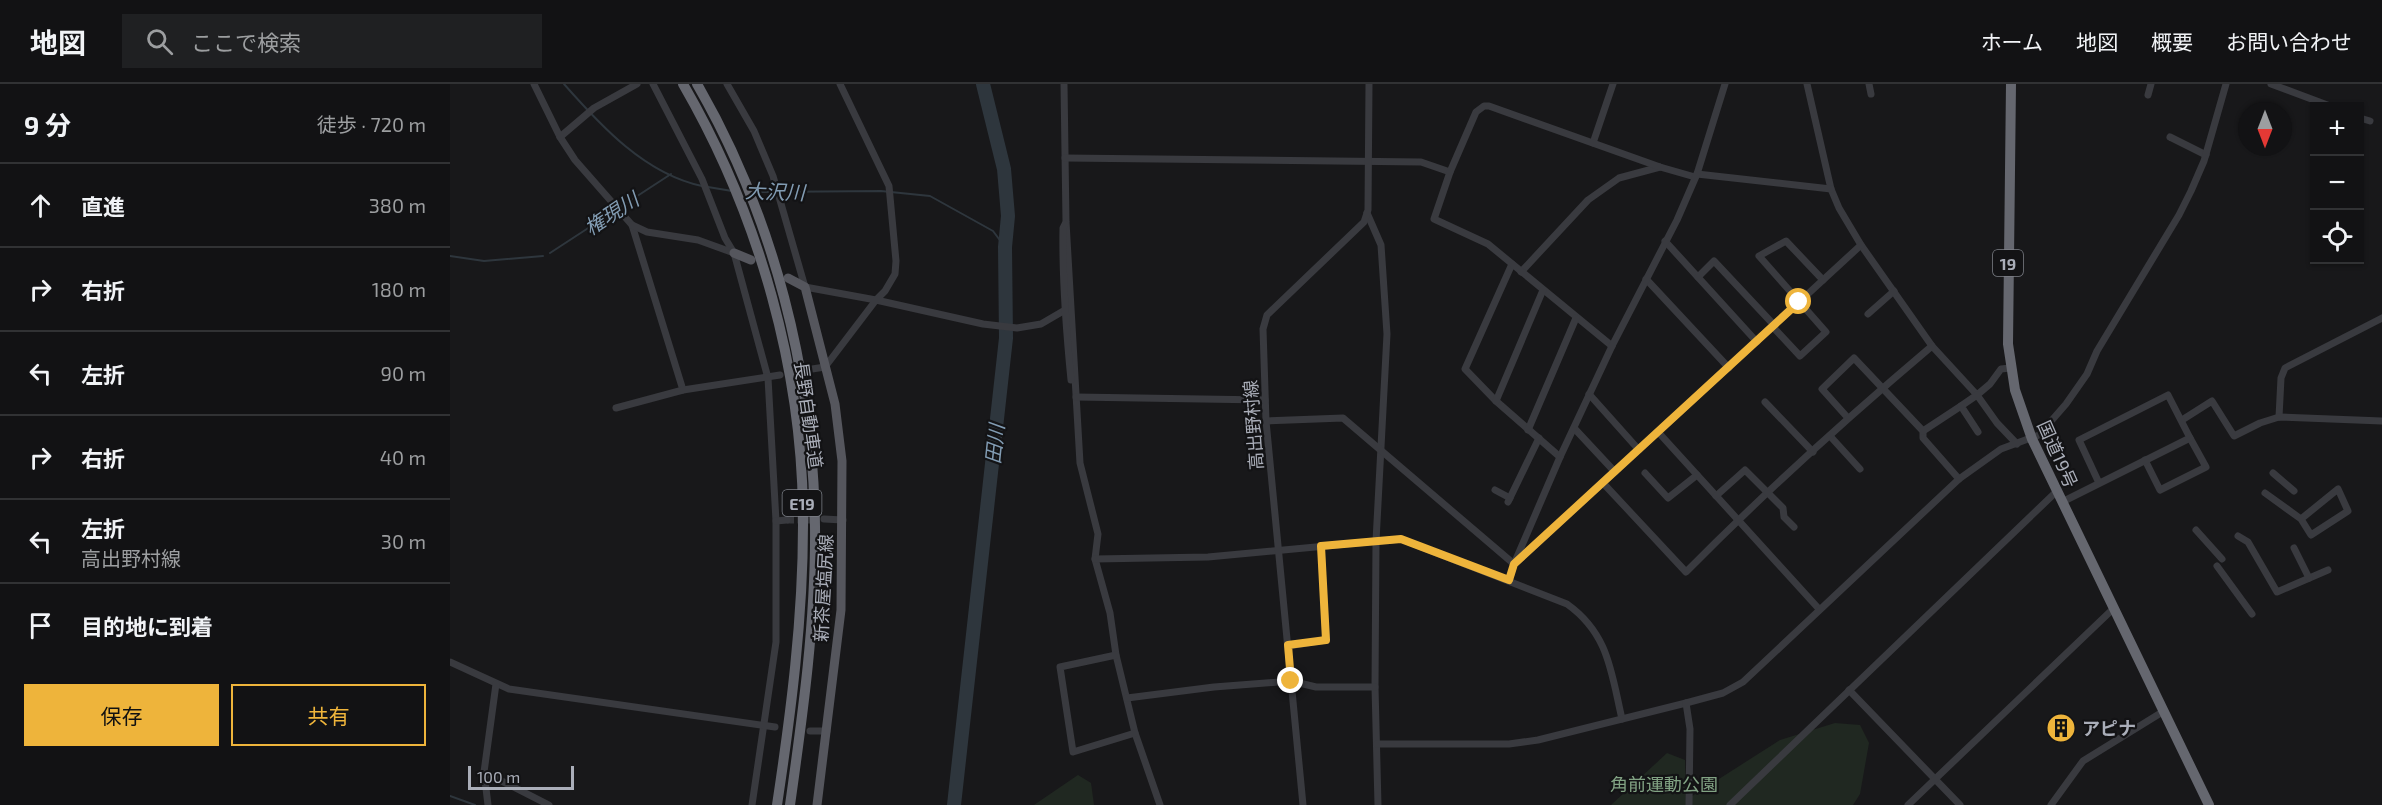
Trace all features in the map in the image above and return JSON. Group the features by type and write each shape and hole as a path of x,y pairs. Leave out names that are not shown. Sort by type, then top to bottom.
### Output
{"highway":[{"name":"長野自動車道","path":"683,84 707,129 742,207 772,300 789,379 800,462 803,524 797,652 777,805"},
{"name":"長野自動車道","path":"697,84 744,180 756,210 784,297 808,419 815,526 814,584 806,684 790,805"},
{"name":"国道19号","path":"2011,84 2007,310 2010,368 2015,390 2032,439 2209,805"}],"main road":[{"path":"734,253 750,260"},
{"path":"788,278 805,287"},
{"name":"新茶屋塩尻線","path":"805,287 835,404 842,461 841,610 817,805"}],"street":[{"path":"534,84 560,137 574,159 632,225 683,390"},
{"path":"560,137 594,108 637,84"},
{"path":"653,84 702,179 725,238 734,253 768,378 776,521 776,642 752,805"},
{"path":"727,84 754,131 773,176 805,287 983,324 1017,328 1041,324 1065,310"},
{"path":"812,369 825,367 885,291 895,274 896,261 889,186 840,84"},
{"path":"1064,84 1066,222 1080,463 1098,534 1095,559 1110,614 1116,655 1135,733 1160,805"},
{"path":"1369,84 1367,213 1381,245 1387,334 1376,541 1375,687 1378,805"},
{"path":"1593,143 1613,84"},
{"path":"1509,580 1589,394 1696,176 1725,84"},
{"path":"1807,84 1831,189 1839,208 1861,245 1932,346 1977,395 1997,423 2017,444"},
{"path":"1869,84 1871,94"},
{"path":"2148,95 2151,84"},
{"path":"1377,744 1509,744 1538,740 1723,693 1743,682 1959,479 2001,449 2039,435 2066,404 2087,374 2097,351 2179,215 2206,155 2226,84"},
{"path":"2271,84 2319,102"},
{"path":"1612,346 1488,244 1434,219 1450,172 1476,111 1489,106 1660,167 1696,176 1831,189"},
{"path":"2364,120 2370,122"},
{"path":"2170,137 2206,155"},
{"path":"1065,158 1420,162 1450,172"},
{"path":"1521,272 1588,200 1619,178 1660,167"},
{"name":"高出野村線","path":"1303,805 1266,421 1263,329 1267,315 1364,222 1367,213"},
{"path":"1066,222 1062,236 1065,310 1072,383 1076,397"},
{"path":"632,225 657,235 698,240 734,253"},
{"path":"1665,241 1757,342"},
{"path":"1698,277 1714,261 1800,356 1826,332 1759,255 1786,241 1823,280"},
{"path":"1514,564 1861,245"},
{"path":"1512,264 1465,369 1496,401 1560,457"},
{"path":"1646,279 1729,368"},
{"path":"1496,401 1543,290"},
{"path":"1868,314 1894,291"},
{"path":"1528,430 1576,318"},
{"path":"2279,417 2281,378 2285,368 2382,318"},
{"path":"1603,483 1686,572 1737,519 1848,418 1932,346"},
{"path":"1848,418 1822,389 1854,358 1923,431 1923,438 1959,479"},
{"path":"1923,431 1977,395 1990,384 2001,369 2010,368"},
{"path":"616,408 683,390 780,375"},
{"path":"1589,394 1639,450"},
{"path":"2099,483 2079,440 2168,394 2206,467 2160,490 2145,460"},
{"path":"1076,397 1265,400"},
{"path":"2182,420 2212,401 2234,436 2260,423 2279,417 2382,421"},
{"path":"1765,402 1813,452"},
{"path":"1961,406 1978,432"},
{"path":"1266,421 1343,418 1514,564"},
{"path":"1574,428 1615,471"},
{"path":"1659,433 1819,609"},
{"path":"1830,436 1860,469"},
{"path":"1495,490 1509,500 1539,438"},
{"path":"2062,502 2190,438"},
{"path":"1716,496 1744,470 1783,508 1784,518 1794,527"},
{"path":"1645,473 1668,498 1697,475"},
{"path":"2273,473 2294,490"},
{"path":"2265,493 2301,519 2311,534 2348,511 2338,489 2301,519"},
{"path":"1731,805 2057,491"},
{"path":"824,519 843,520"},
{"path":"776,521 787,520"},
{"path":"2196,530 2222,559"},
{"path":"2238,536 2248,542 2277,592 2328,570"},
{"path":"1095,559 1208,557 1401,539 1567,604 1584,616 1597,632 1607,651 1622,719"},
{"path":"1288,645 1326,640 1321,546"},
{"path":"2294,548 2309,578"},
{"path":"2217,566 2247,611"},
{"path":"1908,805 2114,608"},
{"path":"1116,655 1060,667 1073,752 1135,733"},
{"path":"450,662 508,688 776,727"},
{"path":"1127,698 1214,687 1291,681 1316,687 1375,687"},
{"path":"488,805 484,772 496,684"},
{"path":"1849,690 1960,805"},
{"path":"1686,703 1690,729 1689,805"},
{"path":"2051,805 2083,761 2164,711"},
{"path":"810,731 827,731"},
{"path":"484,772 549,805"}],"green space":[{"name":"角前運動公園","path":"1835,723 1860,725 1869,743 1860,794 1853,805 1611,805 1667,753 1685,760 1686,800 1780,740"},
{"path":"1078,775 1091,783 1094,805 1034,805"}],"waterway":[{"name":"大沢川","path":"564,84 609,132 643,160 681,180 702,186"},
{"name":"田川","path":"954,805 1006,338 1005,247 1008,216 1004,169 983,84"},
{"name":"権現川","path":"550,253 671,174"},
{"name":"大沢川","path":"708,187 732,191"},
{"name":"大沢川","path":"752,192 881,191 930,196 993,231 1005,247"},
{"name":"権現川","path":"450,256 484,261 543,256"},
{"path":"450,796 475,805"}],"tunnel":[{"path":"787,520 819,520"}],"place":[{"name":"アピナ","path":"2061,728"}],"route":[{"path":"1291,681 1288,645 1326,640 1321,546 1401,539 1509,580 1514,564 1799,302"}]}
